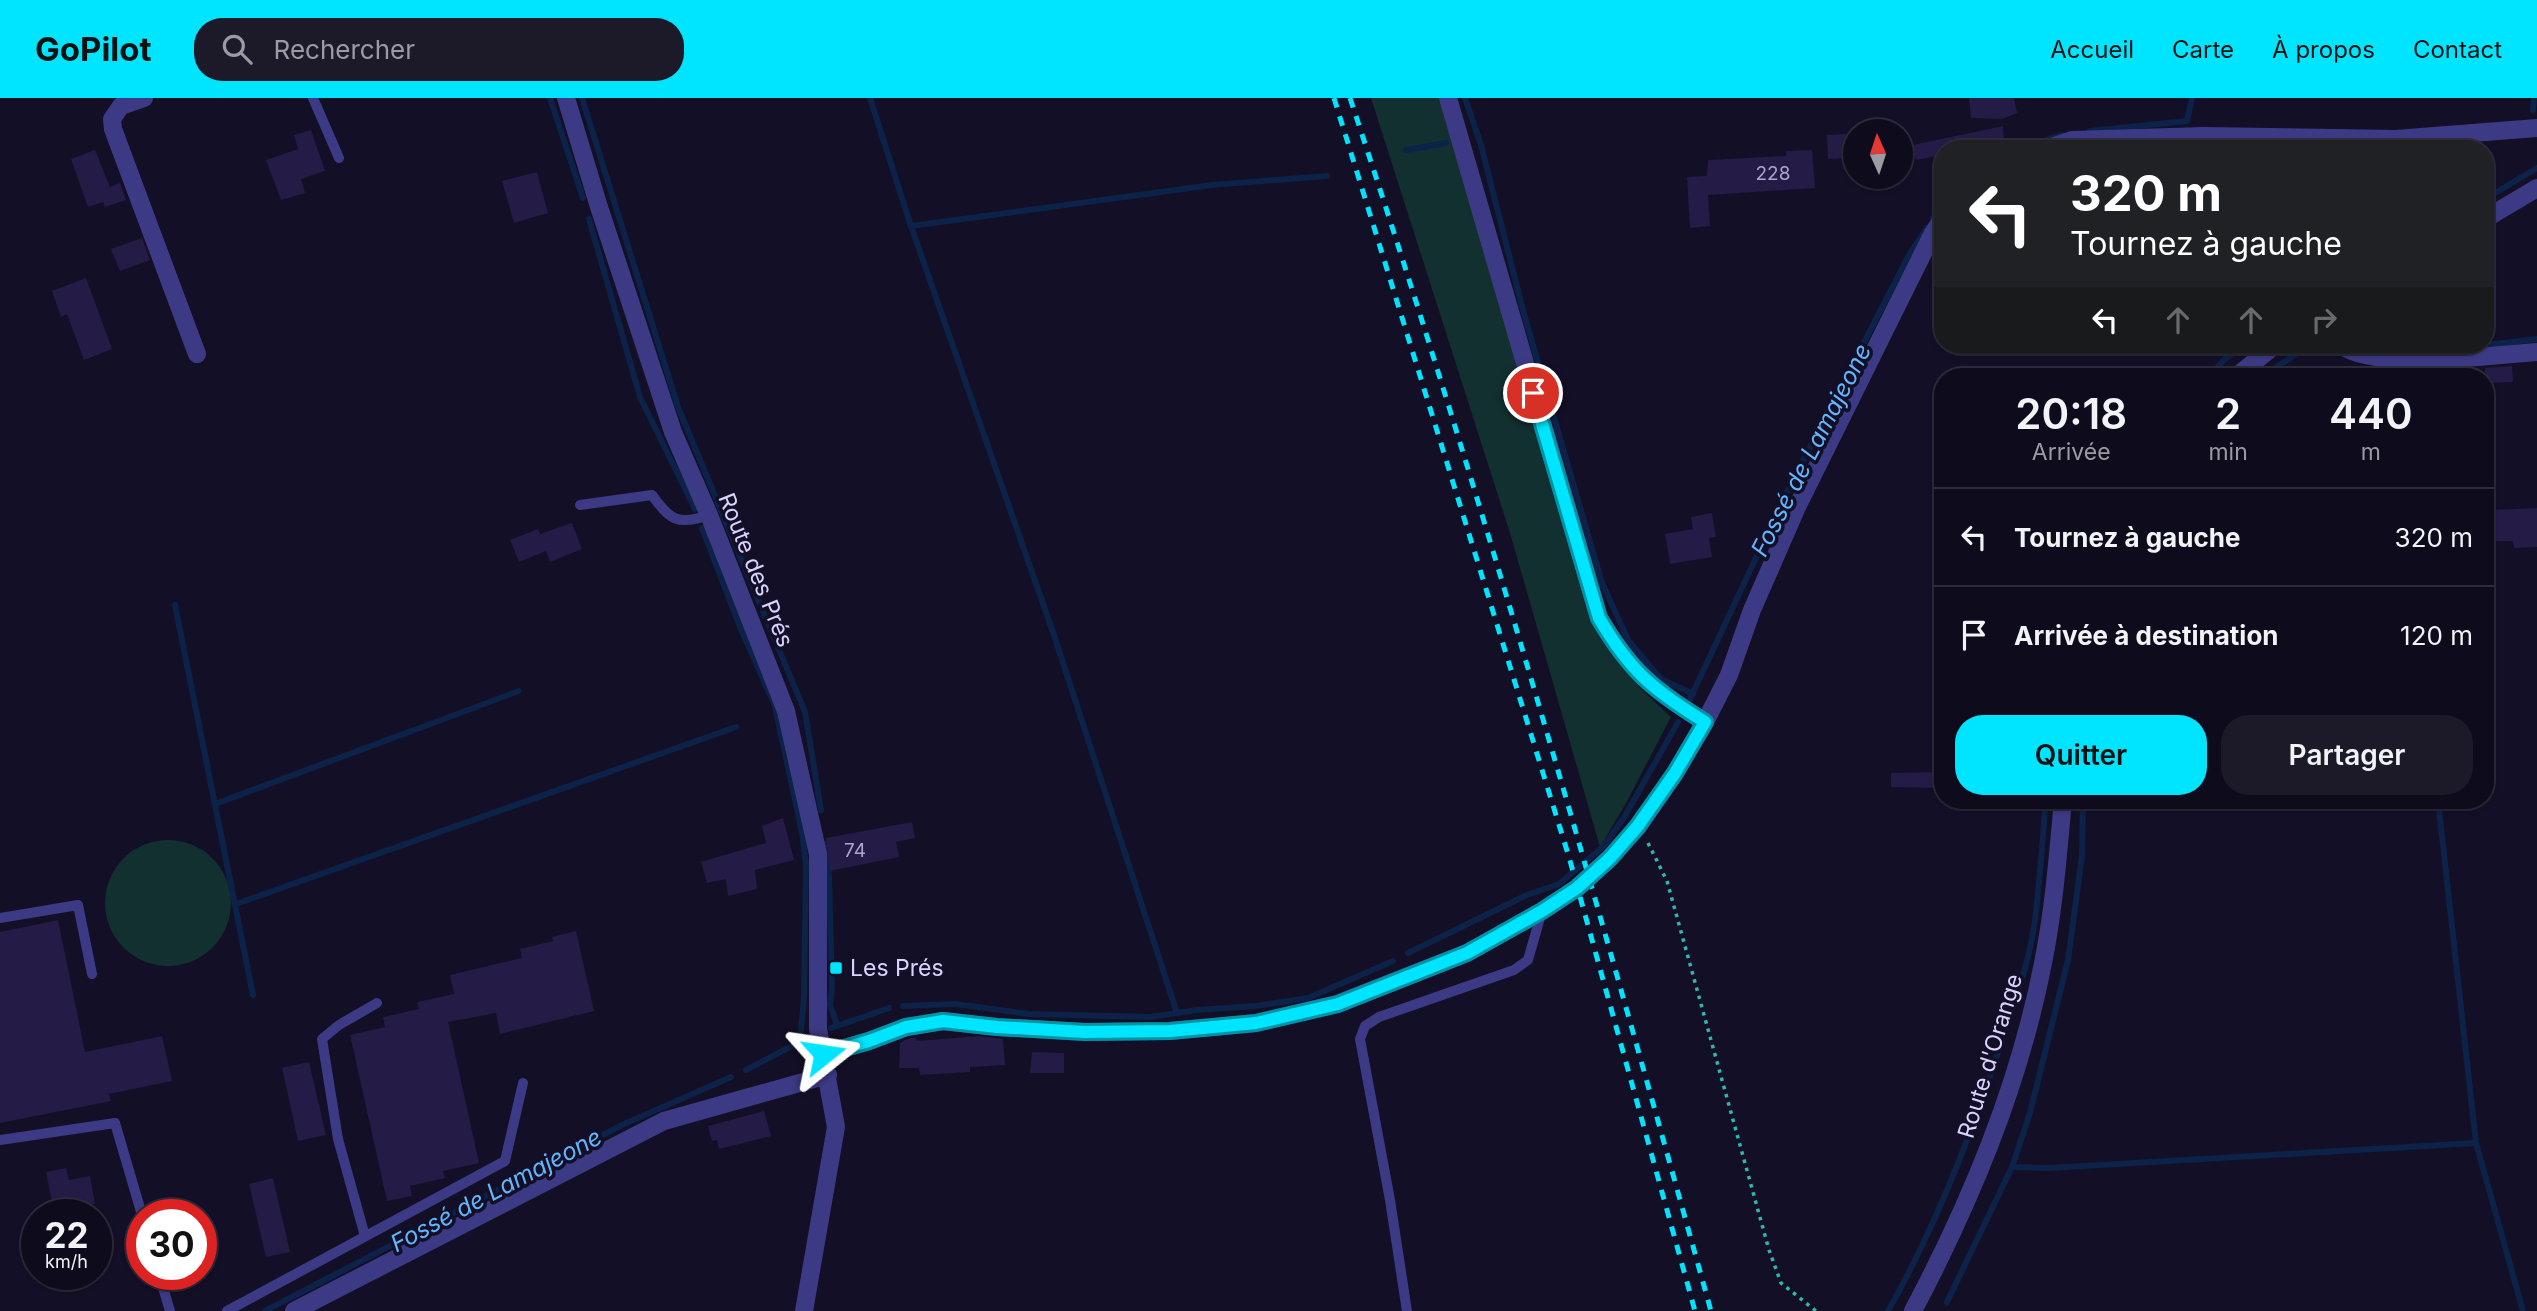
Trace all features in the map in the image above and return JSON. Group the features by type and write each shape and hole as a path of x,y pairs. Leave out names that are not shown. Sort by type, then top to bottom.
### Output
{"street":[{"path":"144,98 121,106 112,119 113,129 197,354"},
{"name":"Route des Prés","path":"566,98 673,432 709,515 786,711 818,854 818,1029 835,1128 804,1311"},
{"path":"1448,98 1599,618 1619,651 1643,680 1705,722"},
{"path":"2072,140 2204,136 2396,139 2537,128"},
{"path":"2494,214 2537,188"},
{"path":"824,1054 906,1027 943,1021 1085,1032 1170,1031 1256,1023 1338,1004 1467,953 1542,911 1585,880 1610,858 1637,827 1675,773 1705,722 1729,675 1752,610 1797,506 1934,231"},
{"path":"2358,354 2424,359 2537,352"},
{"path":"2246,368 2264,354"},
{"name":"Route d'Orange","path":"1913,1311 1964,1210 1993,1139 2018,1065 2043,964 2055,888 2062,809"},
{"path":"294,1311 664,1121 828,1075"}],"lane":[{"path":"313,98 339,158"},
{"path":"580,505 652,495 666,515 690,522 709,515"},
{"path":"0,918 78,905 92,974"},
{"path":"1407,1311 1391,1200 1360,1039 1365,1026 1379,1017 1514,970 1528,960 1542,911"},
{"path":"365,1236 338,1139 322,1039 339,1025 377,1003"},
{"path":"227,1311 505,1161 523,1083"},
{"path":"0,1140 115,1123 137,1199"},
{"path":"164,1290 170,1311"}],"path":[{"path":"1637,827 1656,856 1667,881 1781,1283 1816,1311"}],"green space":[{"path":"1371,98 1441,98 1581,589 1605,639 1640,688 1671,717 1600,847 1510,533"},
{"path":"168,840 192,844 213,858 227,879 231,903 227,927 213,948 192,962 168,966 144,962 123,948 109,927 105,903 109,879 123,858 144,844"}],"building":[{"path":"1969,98 2014,98 2017,113 2002,119 1971,118"},
{"path":"2003,126 2004,140 1937,140"},
{"path":"311,130 325,171 301,179 305,193 281,200 266,160 298,149 294,135"},
{"path":"1843,134 1843,158 1828,159 1827,135"},
{"path":"1934,141 1934,157 1916,160 1913,145"},
{"path":"95,150 110,187 120,183 126,200 105,207 103,202 88,207 71,159"},
{"path":"1812,150 1815,188 1708,195 1710,226 1690,228 1687,177 1707,176 1708,160 1786,156 1786,151"},
{"path":"537,172 548,213 514,223 502,181"},
{"path":"142,238 150,260 120,271 111,249"},
{"path":"86,278 112,349 84,360 67,314 61,317 52,291"},
{"path":"2512,366 2513,382 2494,383 2494,368 2485,368"},
{"path":"2537,508 2537,547 2514,548 2513,541 2494,541 2494,510"},
{"path":"1712,513 1716,537 1709,538 1712,557 1670,564 1665,534 1693,529 1691,517"},
{"path":"572,523 582,549 550,562 546,551 519,562 510,540 538,529 540,534"},
{"path":"1934,772 1934,788 1891,787 1891,773"},
{"path":"783,818 794,860 755,870 757,889 728,896 726,879 707,883 701,862 766,843 762,826"},
{"path":"912,822 915,838 896,842 899,857 830,871 826,838"},
{"path":"58,920 85,1052 162,1036 172,1081 109,1094 111,1101 0,1123 0,932"},
{"path":"576,931 594,1011 500,1034 496,1013 448,1022 479,1163 443,1171 445,1178 410,1186 412,1196 387,1201 350,1035 385,1027 383,1017 419,1009 417,1002 454,994 450,975 522,958 520,949 553,941 552,937"},
{"path":"978,1036 1003,1039 1005,1065 970,1067 970,1072 920,1075 919,1068 899,1068 900,1043 905,1040 915,1037 917,1041"},
{"path":"1032,1052 1064,1053 1064,1073 1030,1073"},
{"path":"309,1062 326,1135 298,1141 282,1068"},
{"path":"764,1111 771,1136 719,1149 717,1140 712,1141 708,1126"},
{"path":"66,1168 69,1180 90,1176 94,1199 51,1199 46,1172"},
{"path":"273,1178 290,1252 266,1257 249,1184"}],"waterway":[{"path":"550,98 583,198"},
{"path":"582,98 678,407 805,712 821,810"},
{"path":"870,98 911,226 1054,635 1177,1013"},
{"path":"1465,98 1481,145 1524,314 1602,583 1628,640 1661,679 1693,694"},
{"name":"Fossé de Lamajeone","path":"2090,131 2187,121 2192,98"},
{"path":"2533,110 2534,98"},
{"name":"Fossé de Lamajeone","path":"2046,140 2062,135"},
{"path":"1406,150 1446,143"},
{"path":"2494,194 2537,168"},
{"path":"911,226 1212,185 1327,176"},
{"path":"589,219 640,397 695,509"},
{"name":"Fossé de Lamajeone","path":"1690,699 1784,498 1909,255 1927,228"},
{"path":"2494,344 2537,339"},
{"path":"2217,368 2232,354"},
{"path":"2276,368 2296,354"},
{"path":"702,528 740,627 775,706 802,833 806,865 804,998 800,1041"},
{"path":"175,605 253,995"},
{"path":"215,804 519,691"},
{"name":"Fossé de Lamajeone","path":"1408,953 1527,895 1559,884 1604,846 1625,816 1678,722"},
{"path":"236,904 736,727"},
{"path":"1888,1311 1922,1246 1952,1178 2020,984 2034,927 2045,809"},
{"path":"1947,1302 2012,1167 2030,1113 2068,960 2082,856 2083,809"},
{"path":"2439,809 2476,1143 2523,1311"},
{"path":"825,844 829,876 832,988 830,1005 837,1025"},
{"name":"Fossé de Lamajeone","path":"903,1006 955,1004 1029,1014 1150,1017 1308,998 1393,961"},
{"name":"Fossé de Lamajeone","path":"831,1028 889,1008"},
{"name":"Fossé de Lamajeone","path":"746,1070 811,1036"},
{"name":"Fossé de Lamajeone","path":"265,1311 622,1125 731,1077"},
{"path":"2012,1167 2049,1168 2476,1143"}],"railway":[{"path":"1334,98 1569,857 1695,1311"},
{"path":"1350,98 1447,399 1538,702 1711,1311"}],"place":[{"name":"Les Prés","path":"836,968"}],"route":[{"path":"824,1054 906,1027 943,1021 1085,1032 1170,1031 1256,1023 1338,1004 1467,953 1577,888 1610,858 1650,809 1705,722 1643,680 1619,651 1599,618 1533,393"}]}
